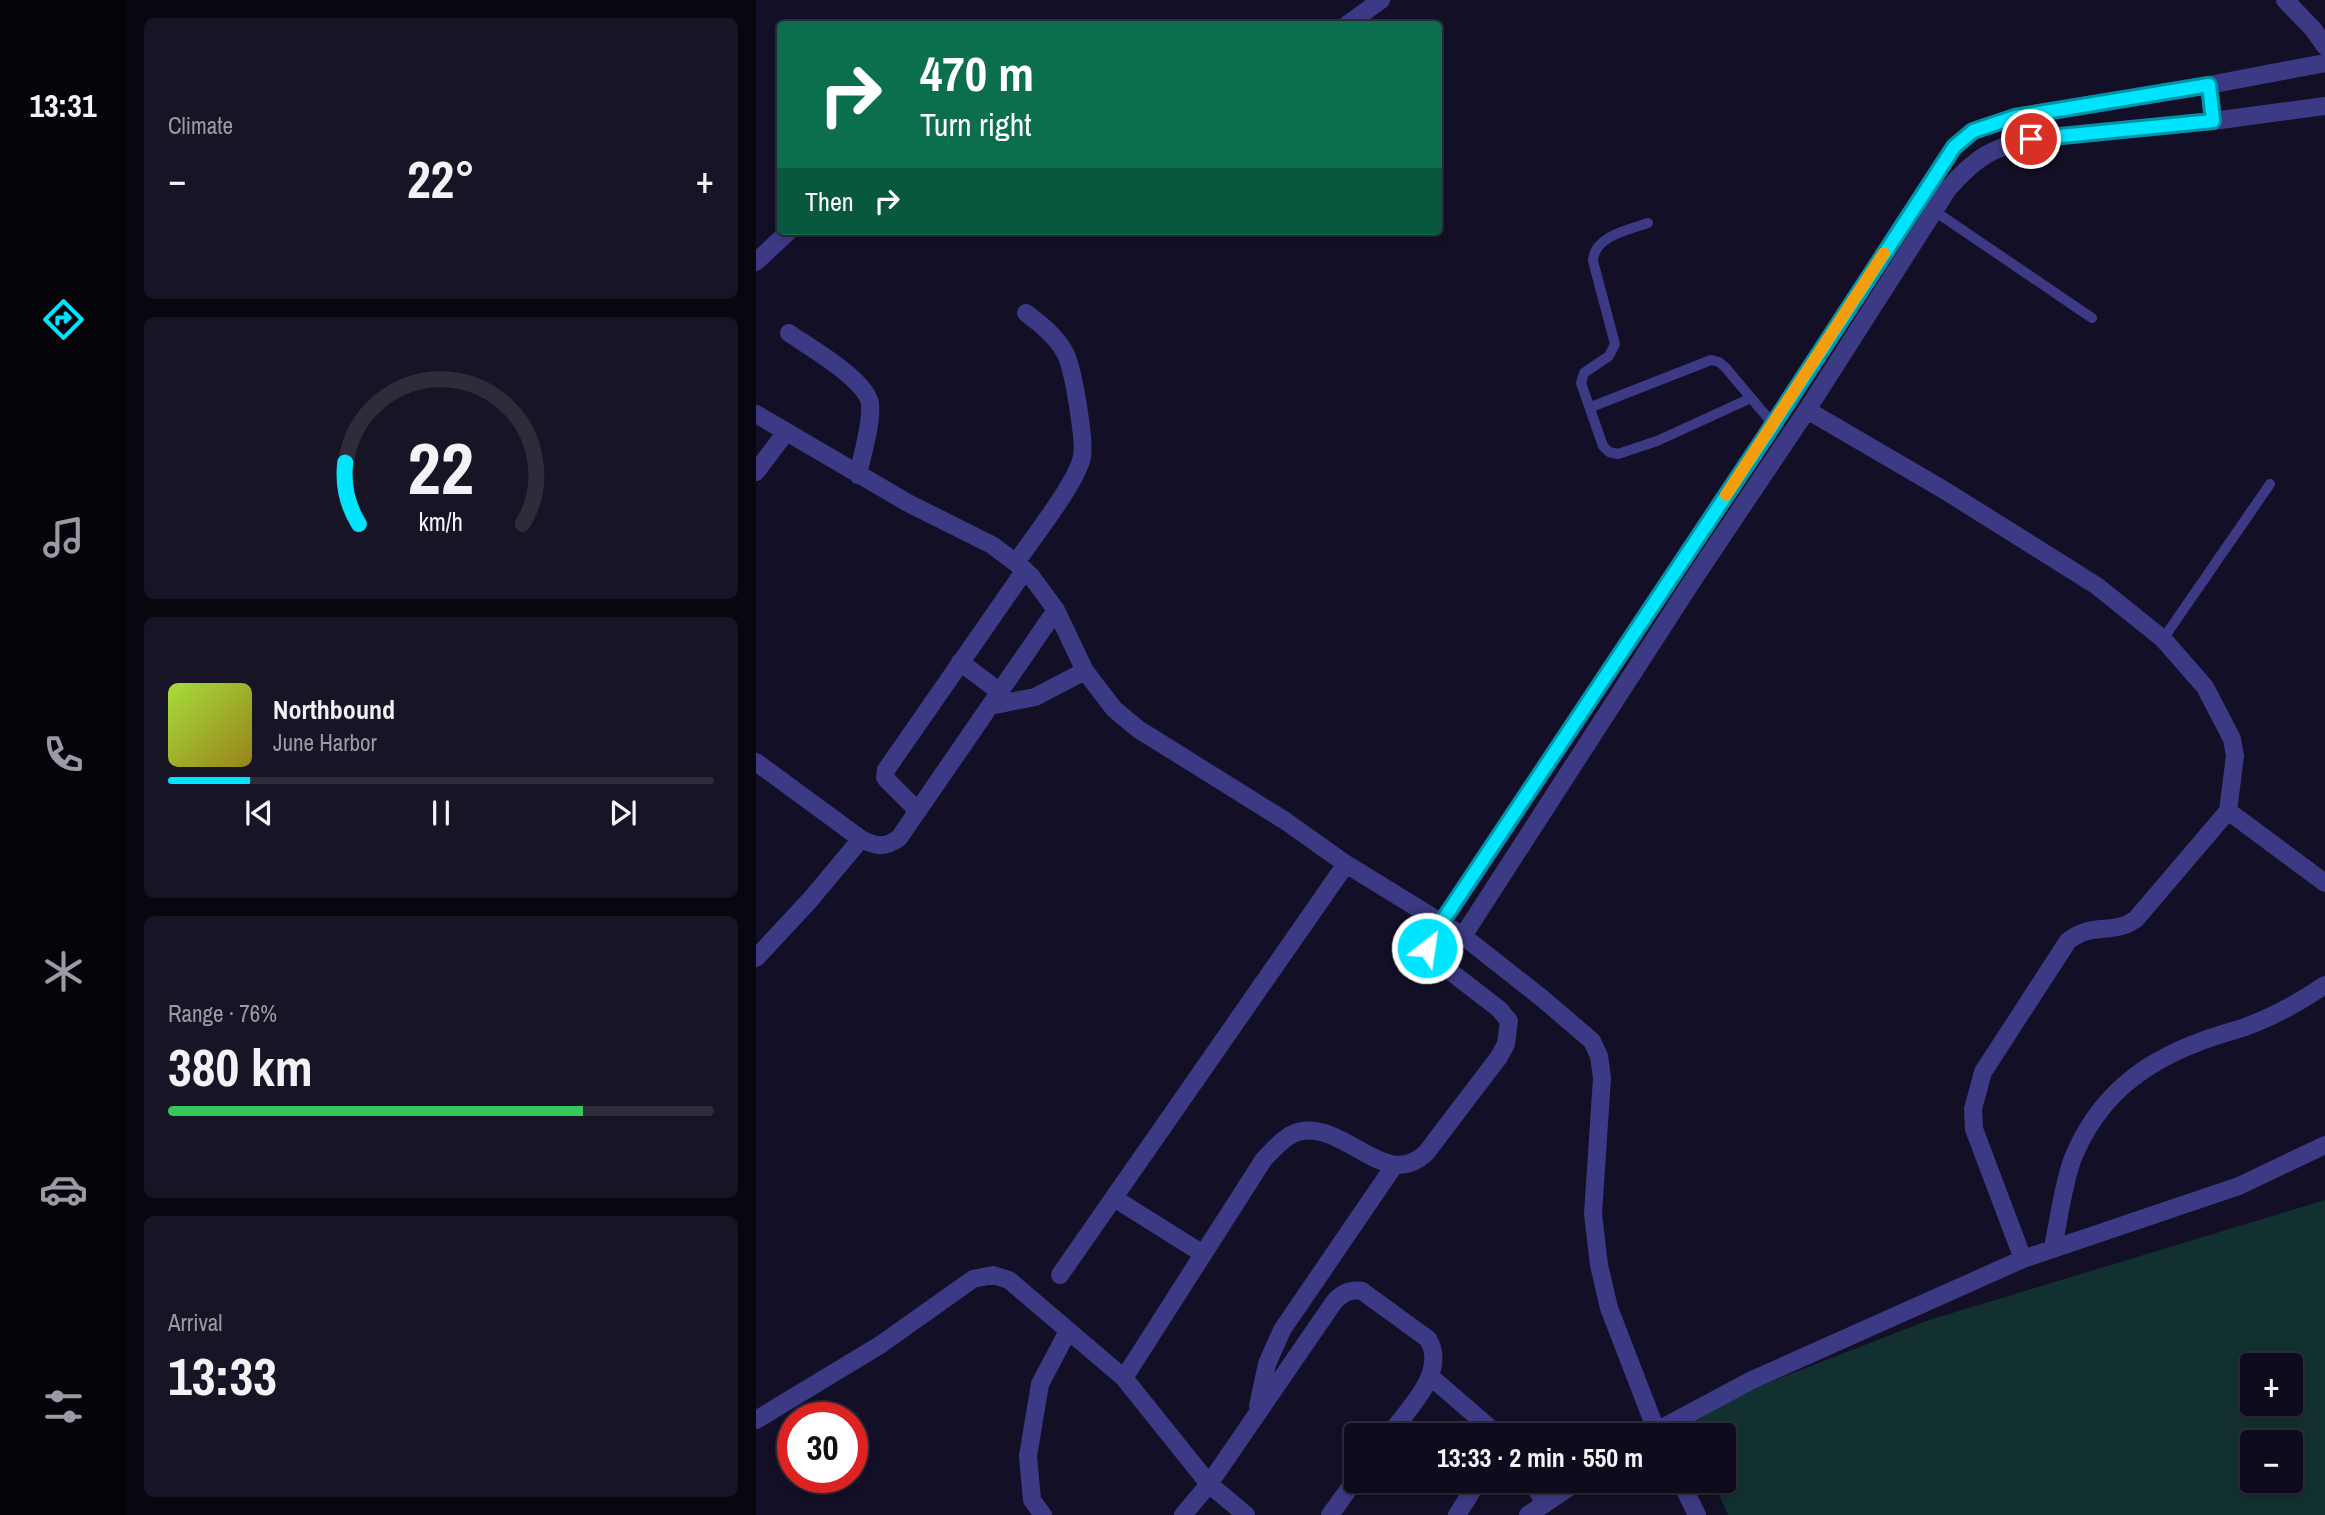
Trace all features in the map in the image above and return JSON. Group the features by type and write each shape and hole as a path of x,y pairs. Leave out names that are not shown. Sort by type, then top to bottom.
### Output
{"street":[{"path":"1352,21 1381,0"},
{"path":"2284,0 2314,29 2325,46"},
{"path":"1124,1378 1264,1159 1280,1143 1300,1131 1321,1131 1394,1166 1411,1164 1426,1153 1499,1057 1506,1044 1509,1021 1499,1009 1429,953 1428,944 1954,147 1973,131 2015,117 2325,64"},
{"path":"2209,85 2213,121"},
{"path":"1463,936 1948,189 1965,169 1982,155 2006,144 2031,139 2325,107"},
{"path":"756,262 785,235"},
{"path":"918,811 890,784 885,773 960,662 1020,566 1083,454 1072,369 1066,353 1055,338 1026,313"},
{"path":"789,333 853,379 867,394 870,412 858,475"},
{"path":"1800,381 1819,391"},
{"path":"1807,410 2097,586 2163,639 2192,669 2205,687 2232,739 2235,756 2228,811 2136,919 2117,928 2085,930 2068,941 2059,951 1983,1072 1973,1109 1974,1129 2023,1259"},
{"path":"756,414 908,503 992,545 1020,566 1056,610 1085,671 1114,709 1138,729 1284,820 1346,864 1463,936 1591,1041 1597,1050 1602,1078 1593,1214 1599,1265 1609,1308 1651,1423"},
{"path":"756,472 786,432"},
{"path":"756,762 861,839 875,846 888,846 899,838 1056,610"},
{"path":"960,662 995,699 1035,697 1085,671"},
{"path":"2228,811 2325,883"},
{"path":"756,958 810,900 861,839"},
{"path":"1060,1275 1346,864"},
{"path":"2053,1247 2072,1160 2106,1102 2129,1078 2155,1062 2198,1042 2247,1026 2300,1002 2325,985"},
{"path":"1675,1423 1752,1380 2023,1259 2239,1186 2325,1145"},
{"path":"1256,1416 1267,1364 1282,1330 1394,1166"},
{"path":"1114,1198 1203,1254"},
{"path":"756,1420 880,1345 960,1287 982,1276 993,1275 1009,1280 1124,1378 1209,1484 1246,1515"},
{"path":"1183,1515 1209,1484 1334,1302 1347,1292 1362,1291 1428,1339 1434,1349 1431,1377 1398,1423"},
{"path":"1043,1515 1032,1500 1028,1456 1040,1384 1068,1331"},
{"path":"1431,1377 1485,1423"},
{"path":"1330,1515 1346,1493"},
{"path":"1457,1515 1471,1493"},
{"path":"1539,1493 1545,1504"},
{"path":"1528,1515 1561,1493"},
{"path":"1685,1493 1694,1514"}],"lane":[{"path":"1918,200 2092,318"},
{"path":"1648,223 1607,238 1593,253 1615,344 1609,356 1587,370 1581,383 1604,446 1609,452 1618,454 1657,442 1751,398"},
{"path":"1591,407 1711,360 1725,366 1773,424"},
{"path":"2163,639 2270,484"}],"green space":[{"path":"2325,1200 2325,1515 1728,1515 1718,1493 1736,1493 1736,1423 1689,1423 1685,1415 1929,1320"}],"slow traffic":[{"path":"1726,495 1884,253"}],"route":[{"path":"1427,948 1954,147 1973,131 2015,117 2209,85 2213,121 2031,139"}]}
